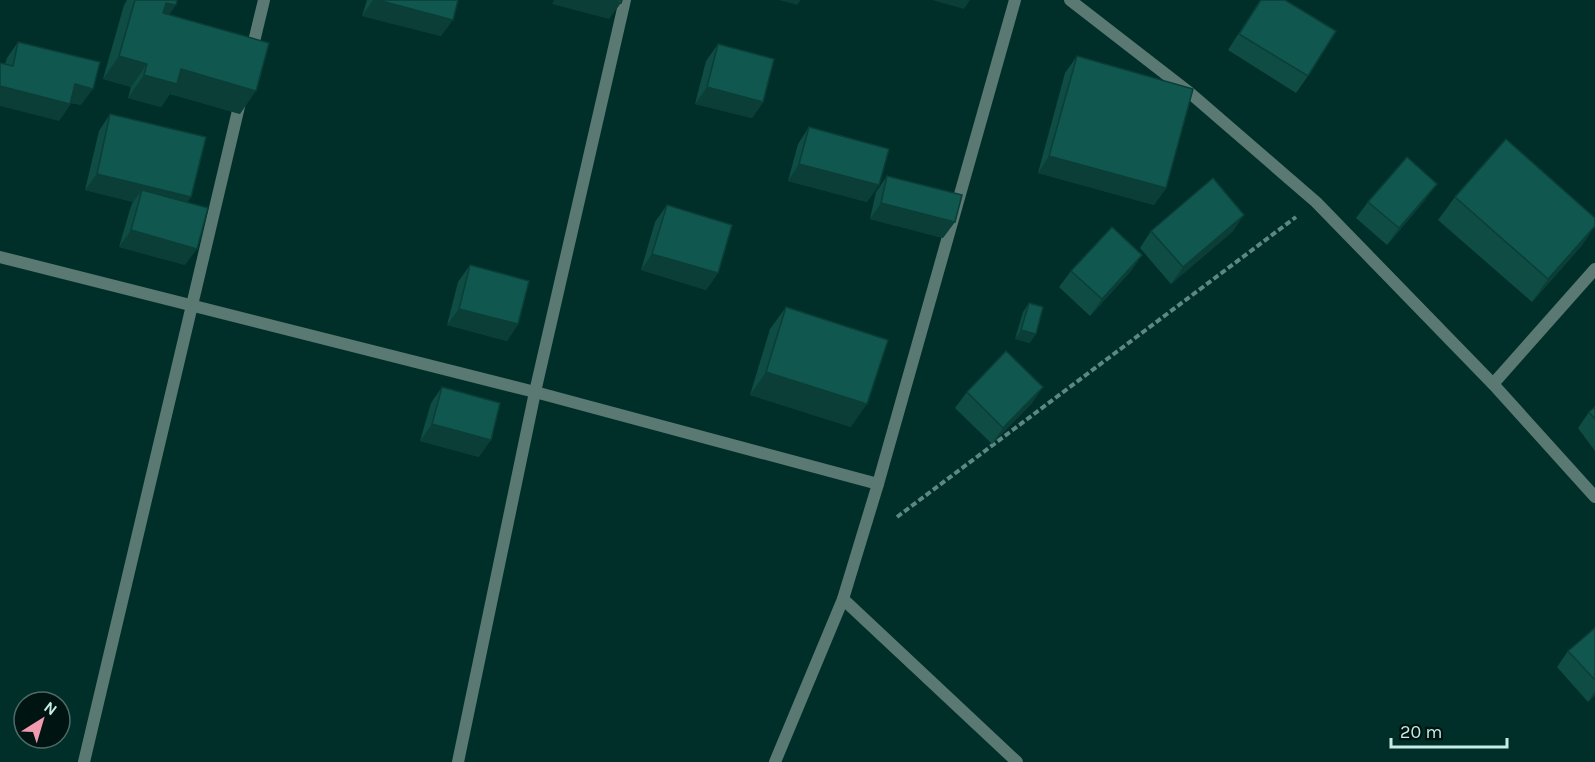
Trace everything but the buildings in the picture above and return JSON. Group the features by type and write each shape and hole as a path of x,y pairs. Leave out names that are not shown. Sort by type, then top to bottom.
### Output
{"street":[{"path":"248,68 264,0"},
{"path":"458,762 535,392 625,0"},
{"path":"775,762 843,599 878,484 1015,0"},
{"path":"1070,0 1190,93 1316,202 1493,384 1595,497"},
{"path":"84,762 243,91"},
{"path":"0,257 535,392 878,484"},
{"path":"1493,384 1595,269"},
{"path":"843,599 1017,762"}],"path":[{"path":"859,545 1316,202"}]}
